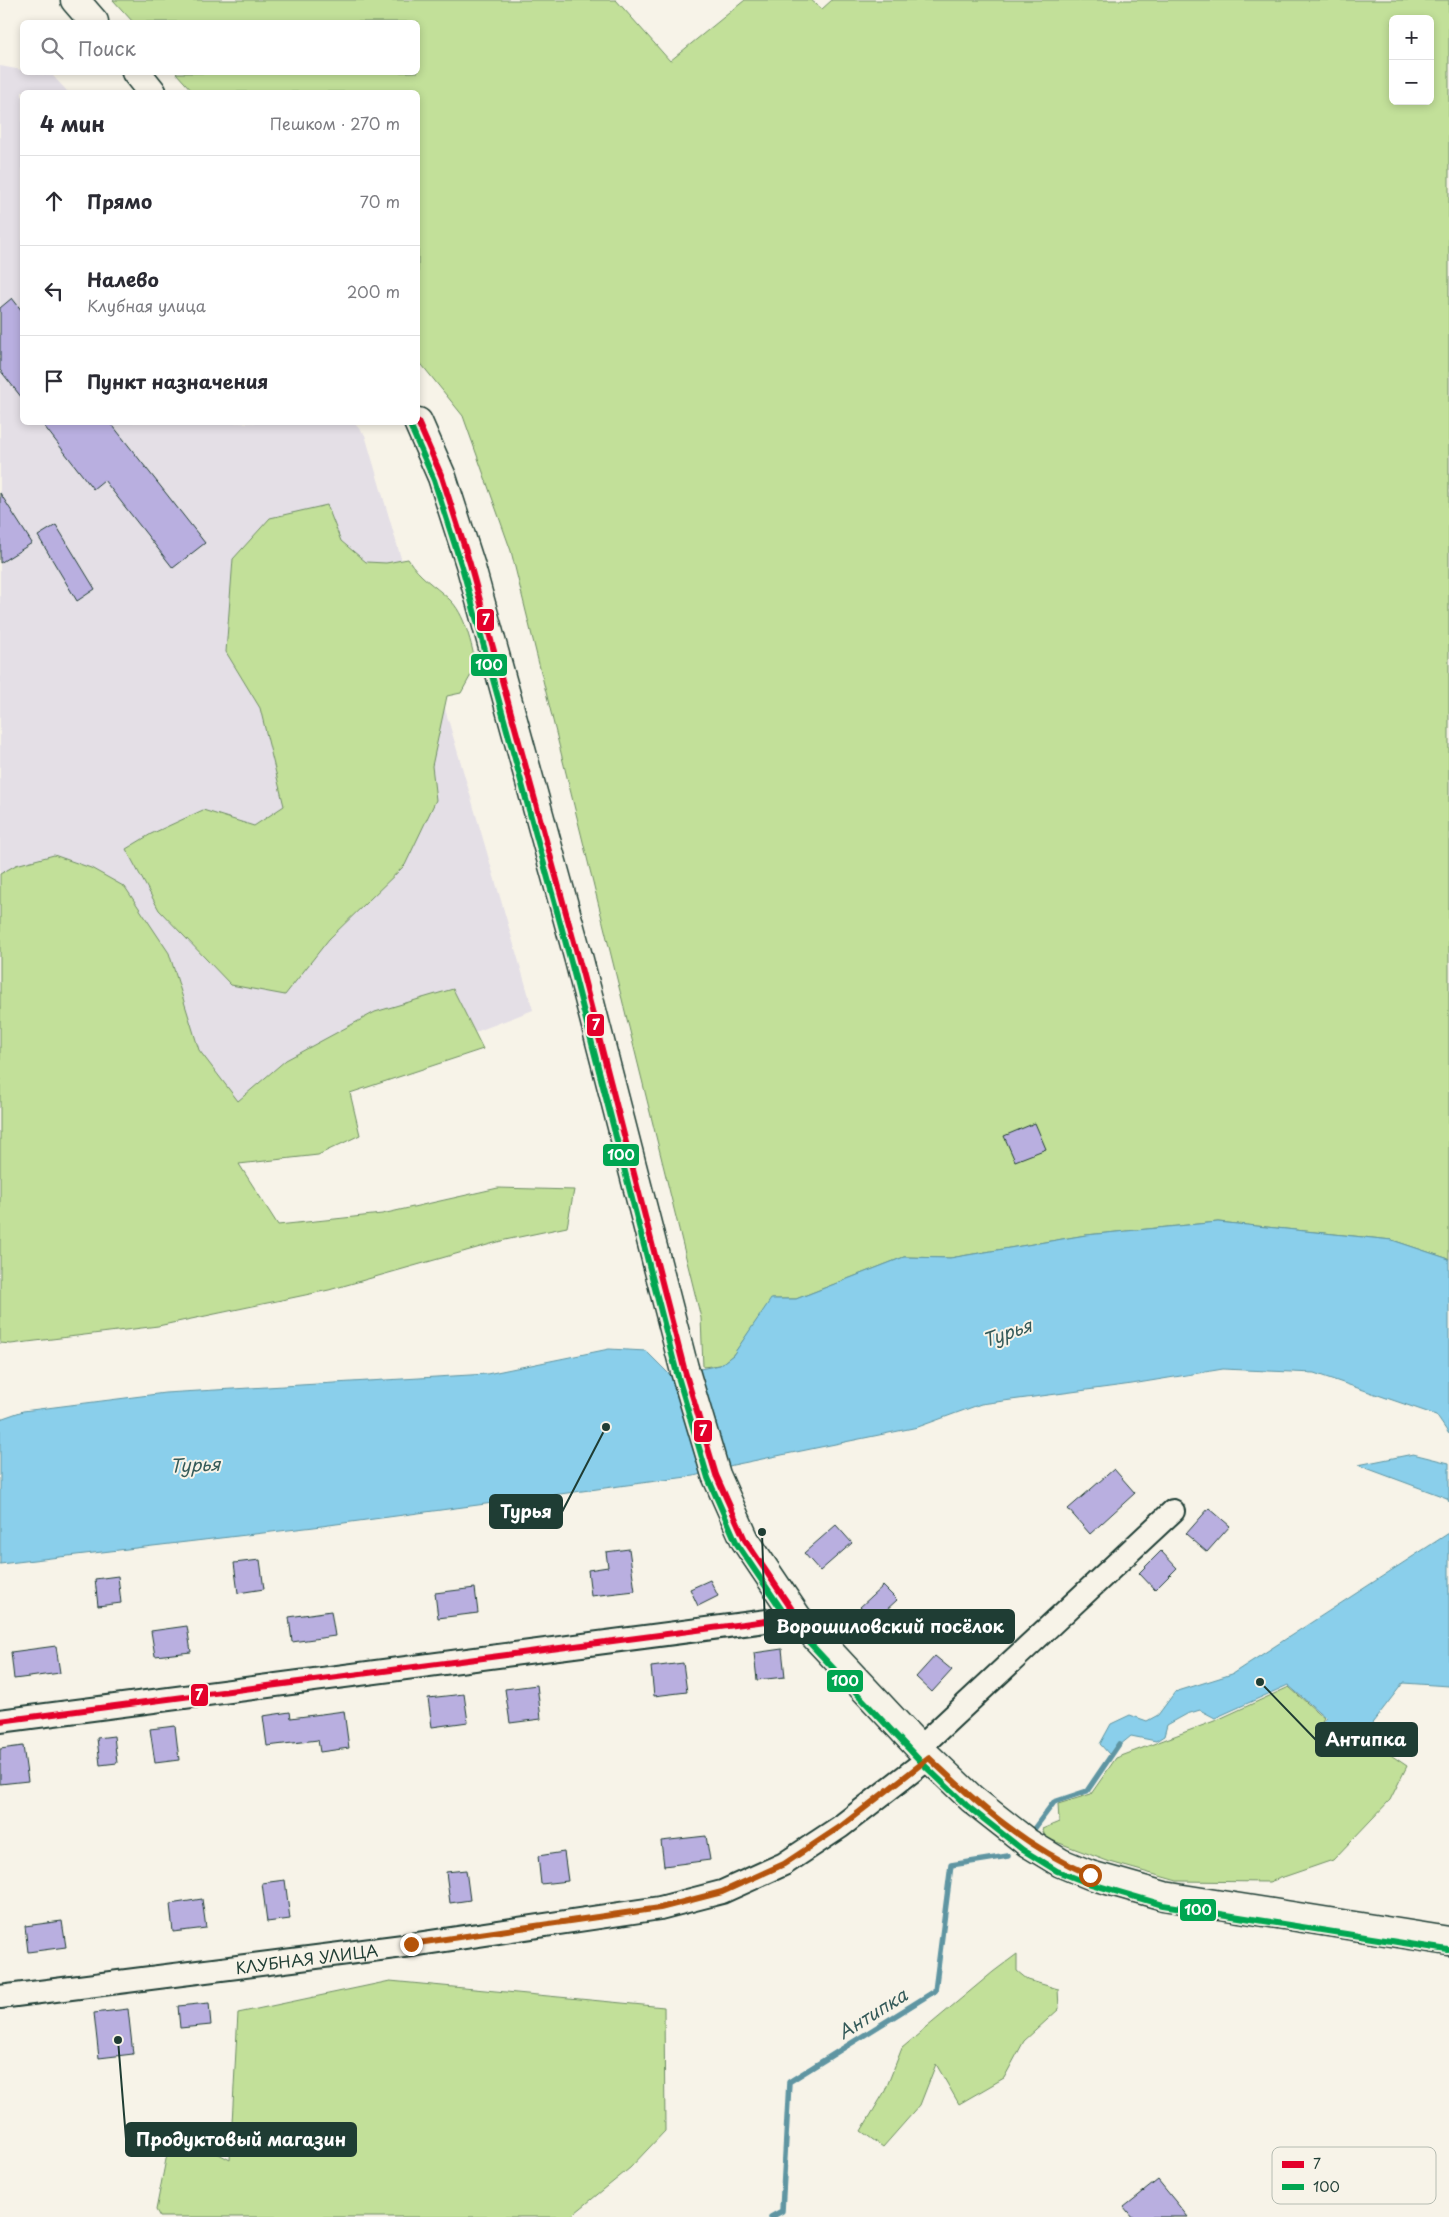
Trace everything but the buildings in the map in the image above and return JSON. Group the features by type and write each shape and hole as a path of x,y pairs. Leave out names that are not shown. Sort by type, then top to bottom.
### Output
{"main road":[{"path":"75,0 92,20"},
{"path":"81,0 93,20"},
{"path":"138,75 150,90"},
{"path":"419,425 442,477 470,564 579,960 684,1368 716,1475 745,1540 797,1618 924,1753 972,1799 1028,1843 1062,1863 1090,1875 1164,1896 1449,1941"}],"street":[{"name":"КЛУБНАЯ УЛИЦА","path":"0,1997 430,1942 660,1908 722,1892 784,1864 840,1827 924,1753 1173,1511"},
{"path":"0,1721 797,1618"}],"shaded area":[{"path":"0,66 20,70 20,75 53,76 66,90 20,90 20,425 356,425 365,435 533,1010 21,1207 0,1168"}],"green space":[{"path":"113,0 616,0 670,61 745,0 811,0 822,9 832,0 1449,0 1449,1259 1392,1240 1218,1222 1086,1235 950,1258 904,1257 796,1299 772,1299 733,1355 720,1365 703,1367 701,1318 511,551 463,416 420,362 420,90 191,90 178,75 420,75 420,20 131,20"},
{"path":"327,505 341,541 366,562 386,563 408,559 422,576 455,605 464,621 476,666 461,693 447,696 432,766 436,800 405,865 329,939 285,995 231,985 159,910 126,849 151,834 203,810 254,826 284,806 260,708 226,652 233,559 270,518"},
{"path":"54,855 91,868 125,887 169,953 199,1050 238,1101 286,1060 375,1012 453,989 483,1049 350,1093 360,1135 318,1155 239,1164 278,1225 382,1214 498,1188 574,1190 567,1227 505,1240 329,1290 158,1326 11,1344 0,1343 0,874 16,865"},
{"path":"1289,1687 1324,1718 1313,1735 1364,1737 1407,1766 1390,1800 1333,1860 1269,1882 1177,1881 1110,1862 1046,1838 1042,1829 1059,1822 1058,1804 1091,1794 1116,1758 1217,1720"},
{"path":"1017,1954 1017,1971 1028,1980 1058,1989 1059,2009 1024,2041 1004,2078 959,2104 936,2064 920,2105 883,2147 861,2131 885,2091 902,2048"},
{"path":"390,1981 664,2007 665,2131 630,2168 570,2217 160,2217 156,2210 172,2129 230,2160 238,2013"}],"water":[{"path":"1218,1222 1392,1240 1449,1259 1449,1434 1436,1415 1314,1373 1223,1369 1132,1384 981,1404 918,1427 733,1465 694,1476 314,1527 0,1564 0,1419 23,1411 165,1393 487,1374 609,1349 646,1351 670,1375 720,1365 733,1355 771,1299 796,1299 904,1257 950,1258 1086,1235"},
{"path":"1413,1454 1449,1463 1449,1502 1447,1498 1358,1465"},
{"path":"1449,1533 1449,1686 1403,1683 1363,1735 1314,1734 1326,1718 1288,1685 1215,1718 1200,1710 1187,1714 1167,1725 1164,1736 1156,1741 1131,1736 1109,1754 1100,1744 1111,1724 1130,1715 1147,1721 1158,1715 1175,1692 1232,1674"}],"waterway":[{"name":"Антипка","path":"1034,1829 1054,1802 1087,1791 1119,1744"},
{"name":"Антипка","path":"771,2217 782,2211 789,2082 935,1991 951,1865 1008,1856"}],"transit line":[{"name":"100","path":"410,425 434,480 462,567 571,962 676,1370 708,1478 737,1544 790,1622 923,1764 966,1805 1023,1850 1057,1871 1088,1883 1163,1905 1448,1950"},
{"name":"7","path":"419,425 442,477 470,564 579,960 684,1368 716,1475 745,1540 797,1617"},
{"name":"7","path":"0,1721 797,1617"}],"place":[{"name":"Турья","path":"606,1427"},
{"name":"Ворошиловский посёлок","path":"762,1532"},
{"name":"Антипка","path":"1260,1682"},
{"name":"Продуктовый магазин","path":"118,2040"}],"route":[{"path":"411,1944 660,1908 722,1892 784,1864 840,1827 929,1758 972,1799 1028,1843 1062,1863 1090,1875"}]}
